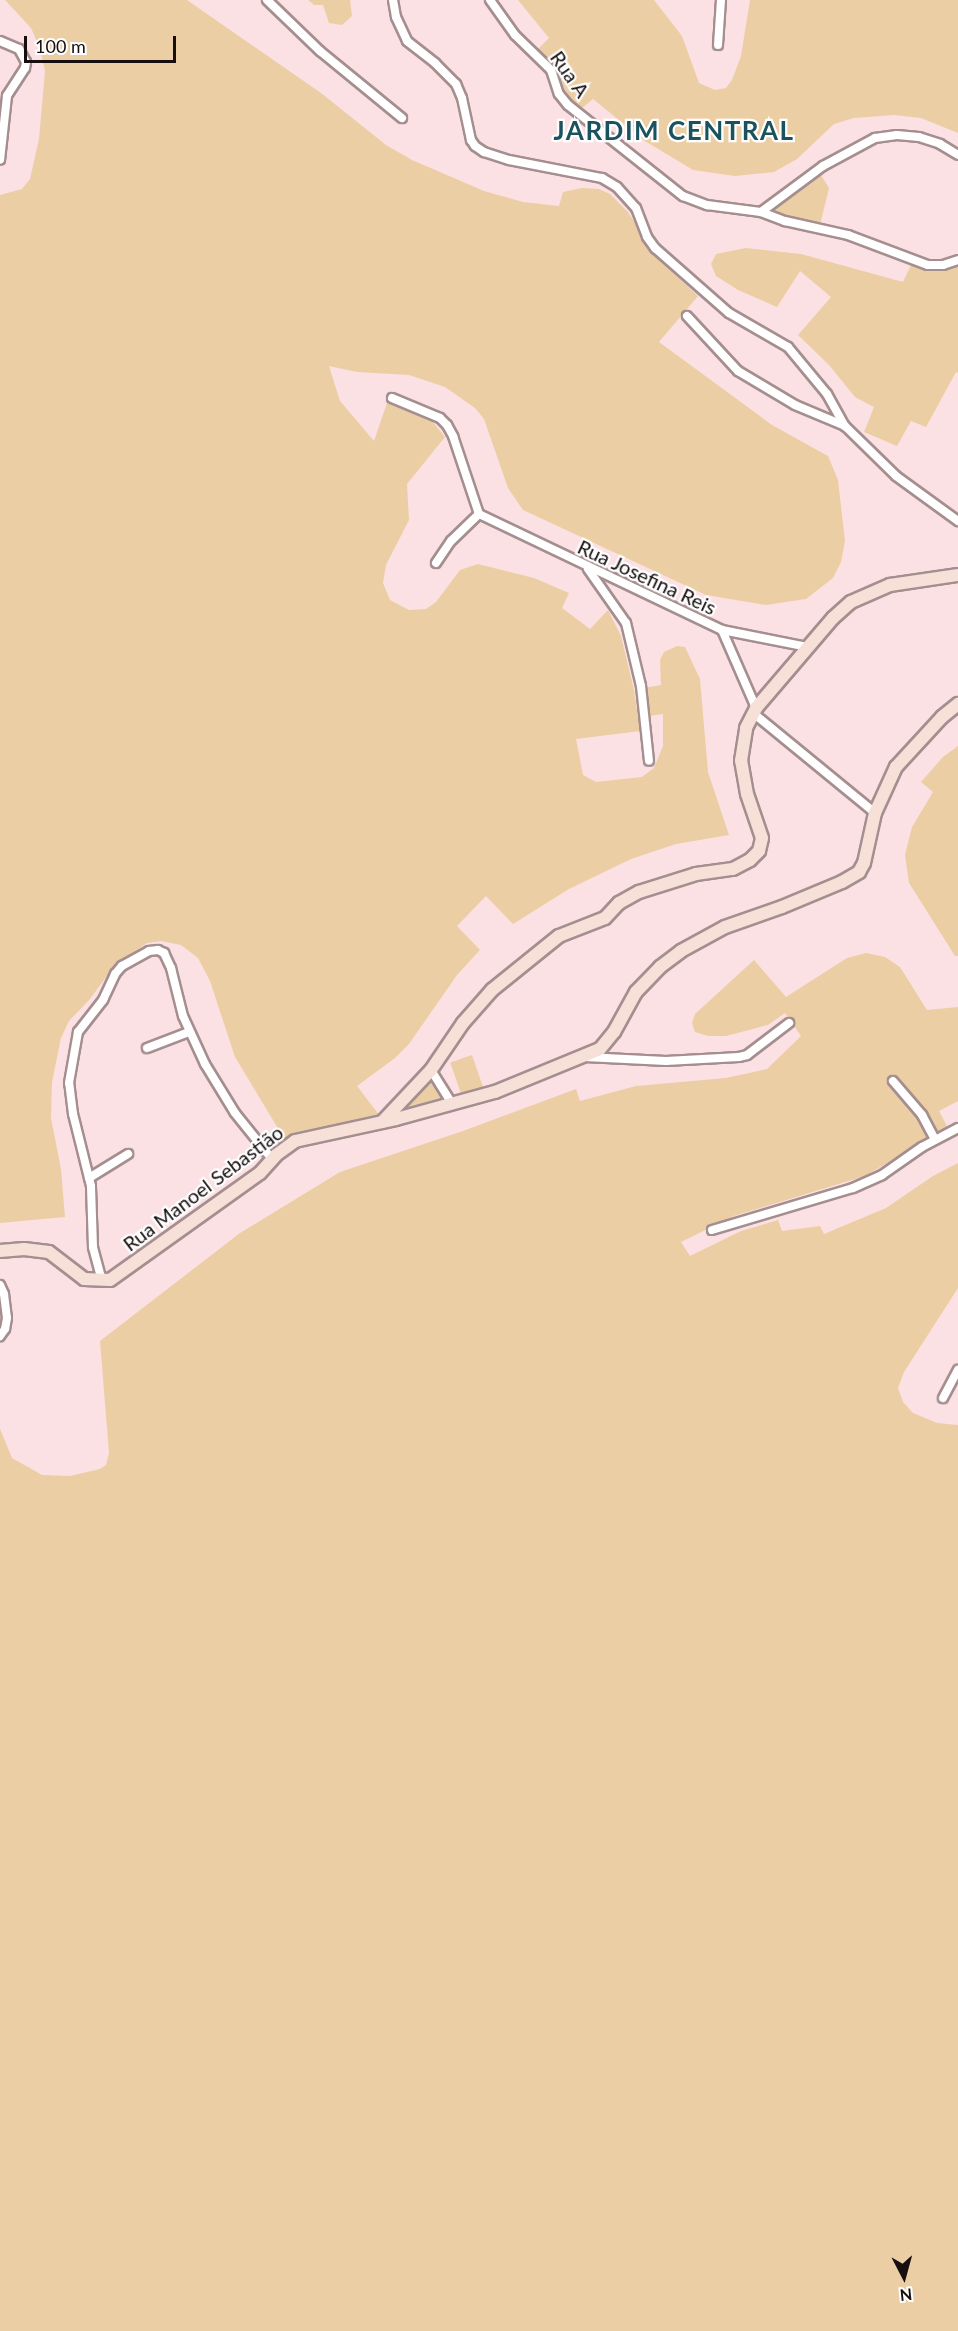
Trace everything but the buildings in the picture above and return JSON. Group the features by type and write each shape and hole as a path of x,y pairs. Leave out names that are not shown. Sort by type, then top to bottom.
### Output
{"street":[{"path":"267,0 320,51 402,118"},
{"path":"393,0 396,17 407,41 435,63 456,84 462,98 471,141 475,146 484,152 509,160 602,178 617,188 636,208 647,237 655,248 729,313 788,347 827,394 845,426 896,476 958,521"},
{"name":"Rua A","path":"490,0 515,35 551,70 559,94 565,102 659,180 683,196 700,203 761,212 785,221 857,237 918,263 936,266 958,260"},
{"path":"718,45 721,0"},
{"path":"0,41 19,49 26,62 25,68 6,100 1,159"},
{"path":"761,212 823,166 875,138 897,135 919,137 940,144 958,155"},
{"path":"687,316 738,371 795,405 845,426"},
{"path":"392,398 440,418 447,425 453,436 479,514 451,540 436,563"},
{"name":"Rua Josefina Reis","path":"479,514 722,630 808,647"},
{"path":"586,567 618,607 626,622 641,686 649,761"},
{"path":"382,1122 431,1070 463,1023 492,990 559,936 605,918 631,896 696,874 742,866 759,851 762,838 747,794 741,761 746,728 755,710 833,618 861,596 890,585 958,575"},
{"path":"722,630 755,710 875,813"},
{"name":"Rua Manoel Sebastião","path":"102,1281 119,1275 264,1171 272,1159 295,1141 382,1122 495,1092 585,1057 608,1041 636,992 660,967 681,951 725,927 782,907 855,876 864,863 875,813 896,767 942,717 958,704"},
{"path":"0,1251 24,1249 49,1252 84,1280 102,1281 93,1247 89,1178 73,1114 70,1079 78,1032 105,997 118,970 149,951 162,951 169,962 178,1004 189,1032 235,1113 272,1159"},
{"path":"585,1057 666,1061 739,1057 747,1054 789,1023"},
{"path":"147,1047 189,1032"},
{"path":"431,1070 452,1103"},
{"path":"893,1081 922,1115 935,1139"},
{"path":"712,1230 853,1188 891,1169 935,1139 958,1128"},
{"path":"89,1178 128,1154"},
{"path":"0,1286 5,1299 7,1318 5,1329 0,1336"},
{"path":"943,1398 958,1370"}],"shaded area":[{"path":"5,0 187,0 321,93 386,145 412,160 484,191 523,202 559,206 563,192 582,188 599,189 610,194 628,212 658,259 698,296 659,342 772,425 828,456 838,480 845,541 841,562 833,578 806,599 766,605 706,595 523,510 508,488 484,419 475,408 445,387 409,375 357,372 329,366 340,401 374,441 387,403 432,421 445,437 407,484 409,520 386,565 383,583 390,600 409,610 426,609 436,602 460,570 478,564 534,578 569,593 562,608 590,629 608,610 621,636 634,690 640,731 576,739 583,775 596,782 642,777 654,768 663,746 663,714 649,716 644,688 661,685 660,660 664,652 677,646 685,647 700,679 708,772 729,835 676,844 631,859 569,889 513,924 486,896 457,926 480,950 457,975 409,1044 395,1058 357,1086 380,1116 305,1132 285,1140 235,1057 210,981 198,958 181,945 161,941 147,943 115,965 90,999 69,1021 61,1038 52,1082 51,1118 61,1169 65,1217 0,1223 0,195 22,189 30,179 39,139 45,71 40,49 31,28"},
{"path":"308,0 350,0 352,16 342,25 329,23 323,5 314,5"},
{"path":"518,0 654,0 682,36 699,83 715,90 726,88 732,80 741,56 750,0 958,0 958,133 921,118 894,115 854,118 834,124 797,159 774,172 735,176 693,170 645,141 593,99 582,108 574,103 564,89 554,63 538,49 549,38"},
{"path":"821,175 829,188 820,225 777,217 774,213 776,208"},
{"path":"746,248 801,254 903,282 911,265 931,270 958,265 958,373 956,372 926,427 911,421 897,446 864,432 874,407 855,397 829,365 798,335 831,297 800,271 777,307 738,290 716,276 711,264 716,254"},
{"path":"958,746 958,956 955,956 909,883 905,855 912,827 933,792 921,782 943,757"},
{"path":"866,953 885,957 900,967 927,1010 958,1007 958,1101 939,1111 948,1128 936,1134 919,1105 895,1076 888,1081 931,1137 865,1176 734,1216 681,1242 690,1256 741,1231 778,1220 782,1231 820,1226 824,1234 886,1208 933,1176 958,1163 958,1288 904,1372 898,1388 903,1402 913,1413 937,1423 958,1425 958,2331 0,2331 0,1429 12,1458 42,1475 70,1476 100,1469 106,1465 109,1453 100,1341 240,1233 340,1172 463,1131 576,1089 580,1101 636,1086 726,1078 767,1069 801,1036 785,1013 768,1025 726,1036 708,1036 695,1032 692,1023 695,1014 754,960 786,997 847,958"},
{"path":"472,1055 483,1087 461,1095 450,1062"},
{"path":"431,1072 449,1101 391,1117"}],"district":[{"name":"JARDIM CENTRAL","path":"674,131"}]}
